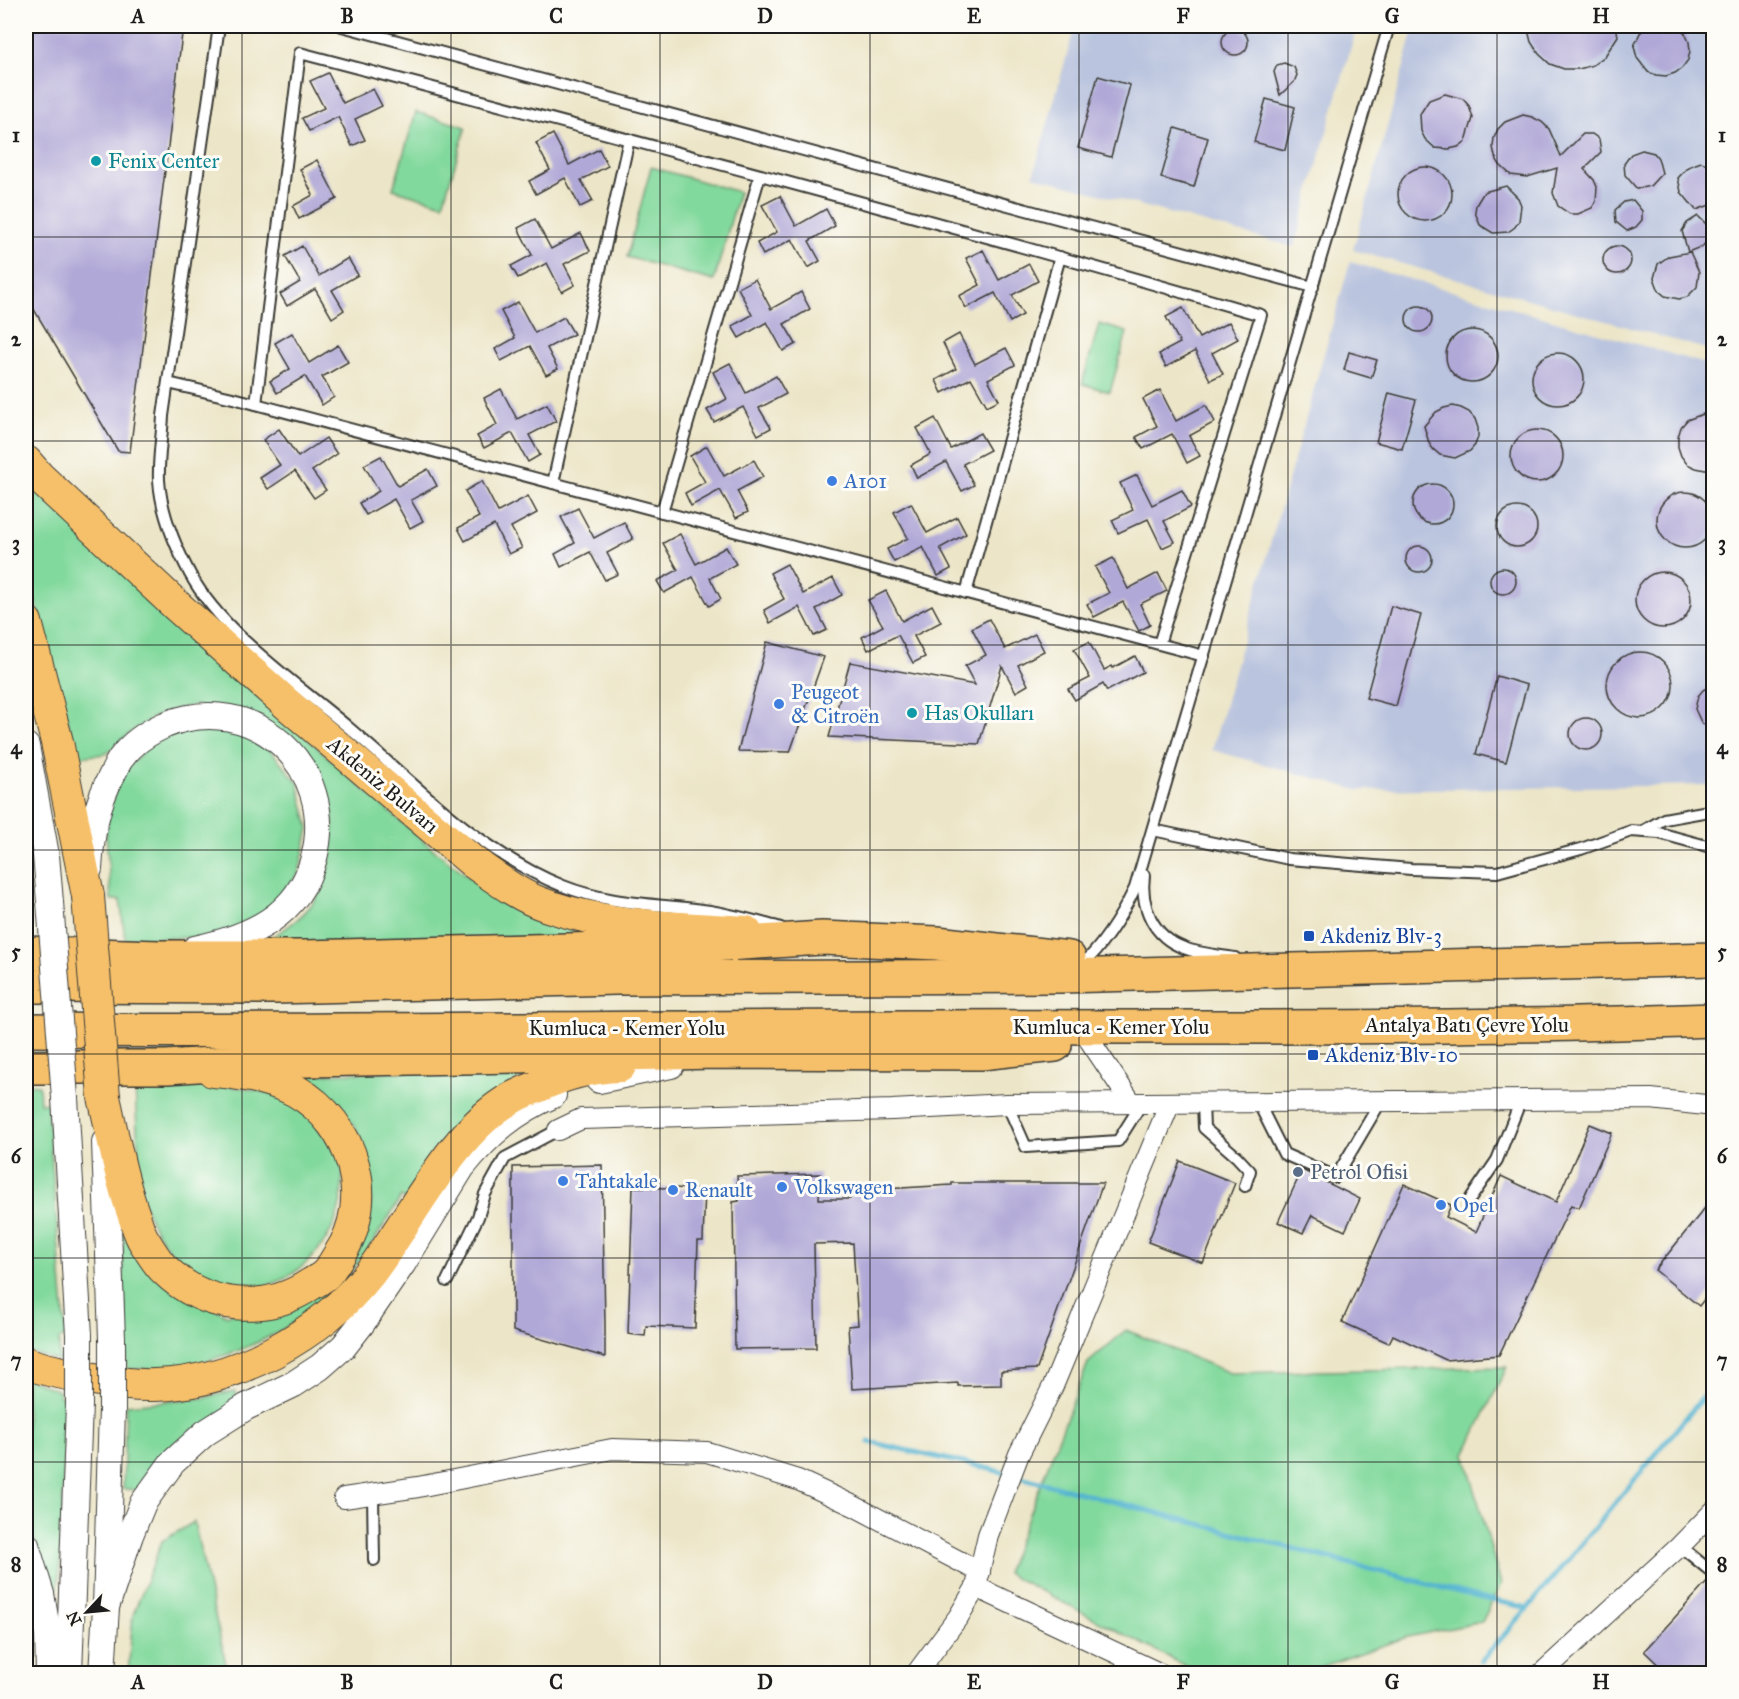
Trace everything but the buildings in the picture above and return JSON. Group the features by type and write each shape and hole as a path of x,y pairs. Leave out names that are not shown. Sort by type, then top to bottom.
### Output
{"highway":[{"path":"26,953 160,957 305,957 679,947 822,938 937,943 1078,968"},
{"path":"26,986 276,987 1078,968 1196,972 1713,959"},
{"name":"Antalya Batı Çevre Yolu","path":"1220,1027 1598,1024 1713,1020"},
{"name":"Kumluca - Kemer Yolu","path":"26,1030 1220,1027"},
{"name":"Kumluca - Kemer Yolu","path":"26,1067 167,1067 256,1061 719,1052 981,1053 1220,1027"}],"main road":[{"name":"Akdeniz Bulvarı","path":"26,462 39,477 178,607 287,704 505,885 546,906 594,918 642,926 822,938"},
{"path":"26,622 57,742 88,896 104,1097 129,1202 143,1239 165,1270 195,1292 227,1303 264,1304 296,1294 326,1274 347,1243 358,1209 356,1172 343,1136 318,1108 296,1091 274,1082 232,1073 167,1067"},
{"path":"26,1363 126,1385 158,1385 196,1380 263,1357 302,1335 349,1296 369,1273 446,1161 478,1124 510,1099 556,1078 581,1070 608,1066 862,1061 981,1053"}],"street":[{"path":"88,896 90,843 104,789 122,757 148,732 183,718 218,716 255,724 284,746 306,772 318,806 319,840 309,878 287,909 256,929 223,943 160,957"},
{"path":"26,746 45,848 50,902 65,1098 79,1335 69,1674"},
{"path":"26,825 50,902"},
{"path":"1090,1041 1136,1102"},
{"path":"106,1607 143,1503 172,1463 205,1433 246,1407 294,1384 320,1368 344,1346 403,1263 462,1167 479,1145 514,1115 554,1095 606,1078 671,1065"},
{"path":"102,1674 112,1409 104,1097"},
{"path":"558,1130 581,1119 1007,1104 1651,1099 1713,1106"},
{"path":"916,1674 959,1616 978,1580 988,1535 1019,1454 1054,1384 1170,1102"},
{"path":"344,1498 374,1495 612,1449 707,1452 798,1480 854,1506 978,1580 1161,1674"},
{"path":"1541,1674 1680,1546 1713,1511"},
{"path":"26,1545 41,1594 48,1635 49,1674"}],"lane":[{"path":"219,26 168,383 159,478 163,511 174,542 191,575 209,602 248,643 472,834 519,866 565,887 610,900 711,911 822,938"},
{"path":"342,26 1313,286"},
{"path":"1078,968 1110,933 1135,888 1389,26"},
{"path":"256,404 300,53 628,139 1060,257 1261,315 1159,644"},
{"path":"553,483 628,139"},
{"path":"662,512 760,175"},
{"path":"966,593 1060,257"},
{"path":"168,383 256,404 1204,656"},
{"path":"1641,832 1664,819 1713,810"},
{"path":"1153,830 1289,859 1411,869 1497,872 1581,849 1631,831 1659,833 1713,848"},
{"path":"1147,851 1142,886 1147,912 1161,934 1184,948 1303,968"},
{"path":"1471,1198 1497,1160 1521,1100"},
{"path":"1258,1102 1284,1154 1336,1177 1381,1101"},
{"path":"1007,1104 1026,1147 1118,1141 1136,1102"},
{"path":"1203,1103 1204,1128 1250,1171 1245,1186"},
{"path":"447,1281 478,1217 485,1194 505,1158 558,1130"},
{"path":"374,1495 374,1560"},
{"path":"1680,1546 1713,1574"}],"shaded area":[{"path":"1075,26 1357,26 1294,247 1033,176"},
{"path":"1415,26 1713,26 1713,351 1353,250"},
{"path":"1350,262 1713,366 1713,785 1357,790 1212,750"}],"green space":[{"path":"416,112 466,127 443,204 393,189"},
{"path":"651,167 739,192 714,281 627,257"},
{"path":"1099,324 1127,332 1110,392 1082,384"},
{"path":"26,480 353,780 429,846 473,880 558,925 592,937 254,947 295,921 309,908 321,888 330,862 333,834 331,806 322,779 309,757 197,705 172,710 152,718 106,754 77,757 26,569"},
{"path":"187,729 228,729 248,736 268,747 298,783 309,828 299,873 271,909 217,937 125,939 120,900 111,900 106,834 108,814 121,775 149,745"},
{"path":"539,1067 481,1104 407,1200 401,1197 354,1268 313,1310 257,1343 215,1358 172,1367 127,1369 121,1229 138,1260 227,1316 358,1252 365,1235 371,1198 371,1179 363,1143 355,1127 343,1112 294,1075"},
{"path":"26,1084 39,1085 40,1103 47,1103 66,1337 59,1339 59,1361 26,1351"},
{"path":"135,1084 229,1086 284,1098 303,1110 337,1152 343,1164 338,1213 332,1229 318,1250 293,1273 267,1285 240,1288 214,1282 189,1268 168,1248 152,1223 141,1193"},
{"path":"1126,1330 1230,1373 1507,1367 1465,1454 1501,1584 1482,1622 1407,1637 1303,1673 1199,1673 1006,1573 1088,1363"},
{"path":"26,1378 59,1391 60,1397 66,1397 61,1556 56,1605 26,1518"},
{"path":"235,1391 238,1397 140,1490 123,1489 126,1405 203,1398"},
{"path":"194,1522 228,1673 128,1673 133,1615 162,1541"}],"waterway":[{"path":"869,1442 982,1467 1474,1596 1528,1608 1714,1384"},
{"path":"1481,1661 1528,1608"}],"place":[{"name":"Fenix Center","path":"96,161"},
{"name":"A101","path":"832,481"},
{"name":"Peugeot & Citroën","path":"779,704"},
{"name":"Has Okulları","path":"912,713"},
{"name":"Akdeniz Blv-3","path":"1309,936"},
{"name":"Akdeniz Blv-10","path":"1313,1055"},
{"name":"Petrol Ofisi","path":"1298,1172"},
{"name":"Tahtakale","path":"563,1181"},
{"name":"Volkswagen","path":"782,1187"},
{"name":"Renault","path":"673,1190"},
{"name":"Opel","path":"1441,1205"}]}
